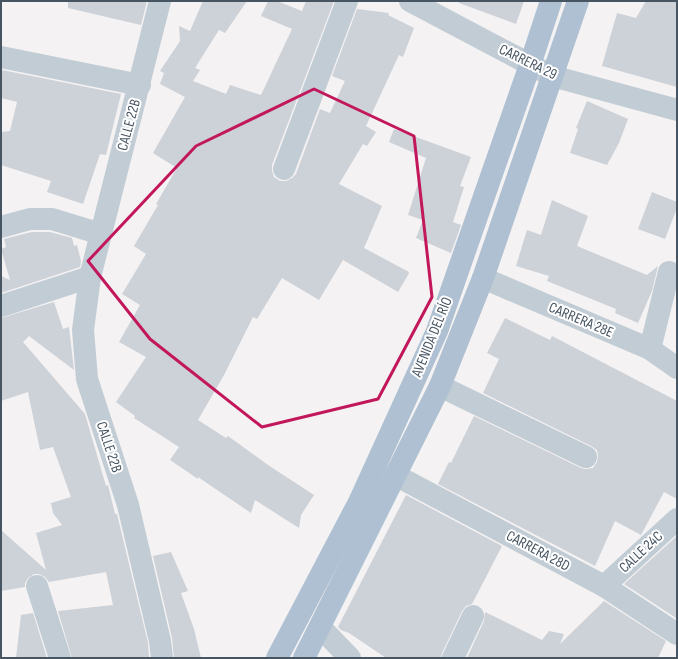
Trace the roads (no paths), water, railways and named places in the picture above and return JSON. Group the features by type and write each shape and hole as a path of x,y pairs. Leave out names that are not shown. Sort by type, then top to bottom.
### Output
{"main road":[{"name":"AVENIDA DEL RÍO","path":"277,658 359,502 437,331 551,1"},
{"name":"AVENIDA DEL RÍO","path":"304,658 440,386 483,278 578,1"}],"street":[{"name":"CALLE 22B","path":"160,1 140,85 90,277 83,330 87,378 128,505 160,641 162,658"},
{"path":"284,169 347,1"},
{"name":"CARRERA 29","path":"410,1 552,76 677,110"},
{"name":"CALLE 22B","path":"1,57 140,85"},
{"path":"1,227 30,219 52,219 101,234"},
{"path":"650,349 669,272"},
{"path":"1,306 90,277"},
{"name":"CARRERA 28E","path":"483,278 650,349 677,368"},
{"path":"440,386 586,457"},
{"name":"CARRERA 28D","path":"395,475 604,586 677,634"},
{"name":"CALLE 24C","path":"604,586 677,519"},
{"path":"37,586 60,658"},
{"path":"453,658 473,616"},
{"path":"320,627 350,658"}]}
